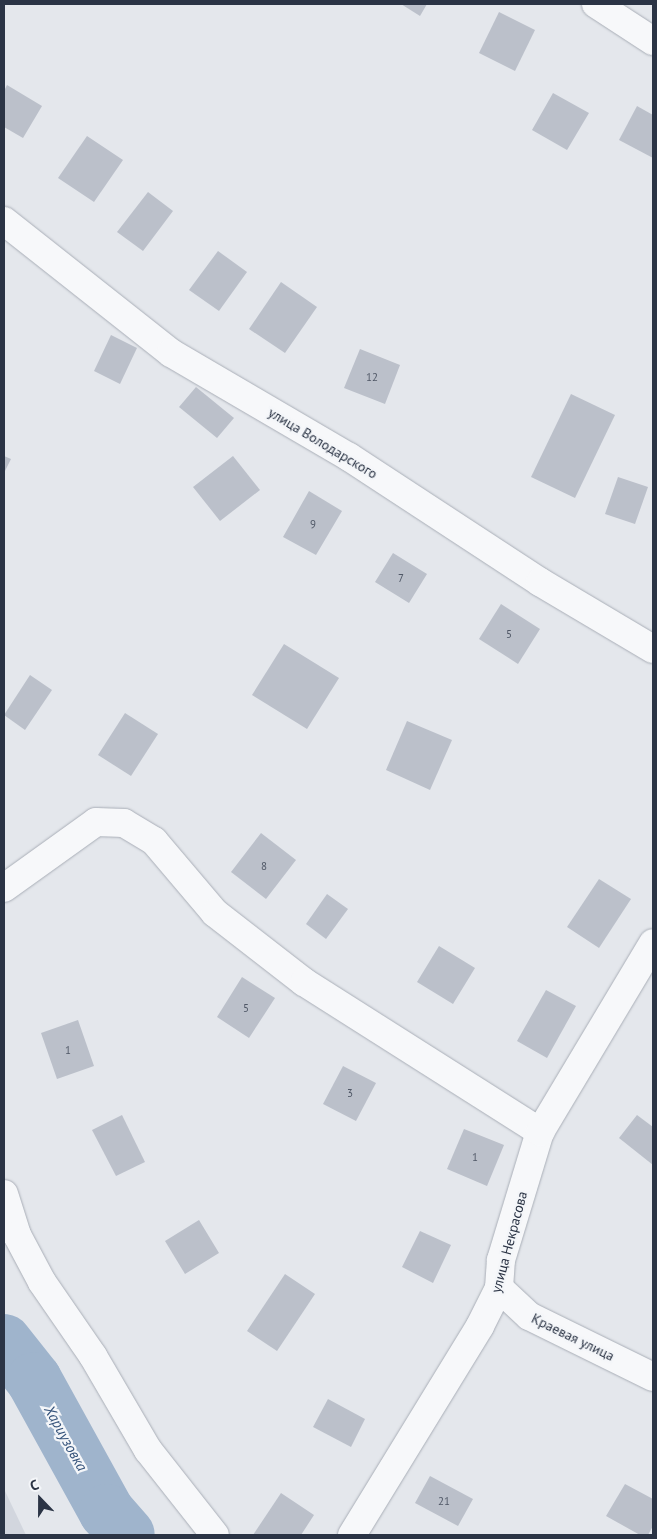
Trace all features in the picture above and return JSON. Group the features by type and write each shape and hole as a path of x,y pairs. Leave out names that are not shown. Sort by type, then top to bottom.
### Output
{"street":[{"path":"596,4 653,41"},
{"name":"улица Володарского","path":"4,221 171,353 349,457 540,582 653,649"},
{"path":"4,888 96,822 124,823 154,841 214,913 304,982 540,1132"},
{"name":"улица Некрасова","path":"352,1535 480,1326 499,1288 501,1260 540,1132 653,943"},
{"path":"4,1194 17,1235 42,1282 93,1356 148,1450 215,1535"},
{"name":"Краевая улица","path":"499,1288 529,1316 653,1377"}],"shaded area":[{"path":"4,1489 26,1535 4,1535"}],"building":[{"path":"401,4 427,4 420,16"},
{"path":"499,12 535,30 515,71 479,53"},
{"path":"7,85 42,106 23,138 4,127 4,91"},
{"path":"553,93 589,113 567,150 532,130"},
{"path":"637,106 653,115 653,158 619,140"},
{"path":"87,136 123,160 94,202 58,178"},
{"path":"148,192 173,211 143,251 117,232"},
{"path":"218,251 247,272 219,311 189,290"},
{"path":"281,282 317,307 285,353 249,329"},
{"path":"111,335 137,348 120,384 94,371"},
{"path":"360,349 400,365 385,404 344,388"},
{"path":"196,387 234,418 217,438 179,407"},
{"path":"571,394 615,415 575,498 531,477"},
{"path":"4,456 11,459 4,473"},
{"path":"233,456 260,490 220,521 193,487"},
{"path":"618,477 648,487 635,524 605,514"},
{"path":"309,491 342,511 316,555 283,537"},
{"path":"393,553 427,574 409,603 375,582"},
{"path":"501,604 540,629 518,664 479,639"},
{"path":"284,644 339,678 307,729 252,695"},
{"path":"30,675 52,690 25,730 4,715"},
{"path":"125,713 158,734 131,776 98,755"},
{"path":"407,721 452,740 430,790 386,770"},
{"path":"261,833 296,860 266,899 231,872"},
{"path":"599,879 631,899 599,948 567,927"},
{"path":"327,894 348,909 326,939 306,924"},
{"path":"439,946 475,968 453,1004 417,982"},
{"path":"242,977 275,998 249,1038 217,1017"},
{"path":"546,990 576,1006 547,1058 517,1041"},
{"path":"78,1020 94,1066 57,1079 41,1033"},
{"path":"343,1066 376,1083 356,1121 323,1104"},
{"path":"122,1115 145,1162 116,1176 92,1130"},
{"path":"637,1115 653,1127 653,1165 619,1138"},
{"path":"464,1129 504,1145 487,1186 447,1169"},
{"path":"199,1220 219,1253 185,1274 165,1241"},
{"path":"420,1231 451,1245 433,1283 402,1267"},
{"path":"285,1274 315,1294 277,1351 247,1331"},
{"path":"328,1399 365,1419 351,1447 313,1427"},
{"path":"430,1476 473,1499 458,1526 415,1503"},
{"path":"625,1484 653,1499 653,1526 648,1535 640,1535 606,1516"},
{"path":"281,1493 314,1515 301,1535 253,1535"}],"waterway":[{"name":"Хариузовка","path":"4,1342 34,1380 107,1512 127,1535"}]}
